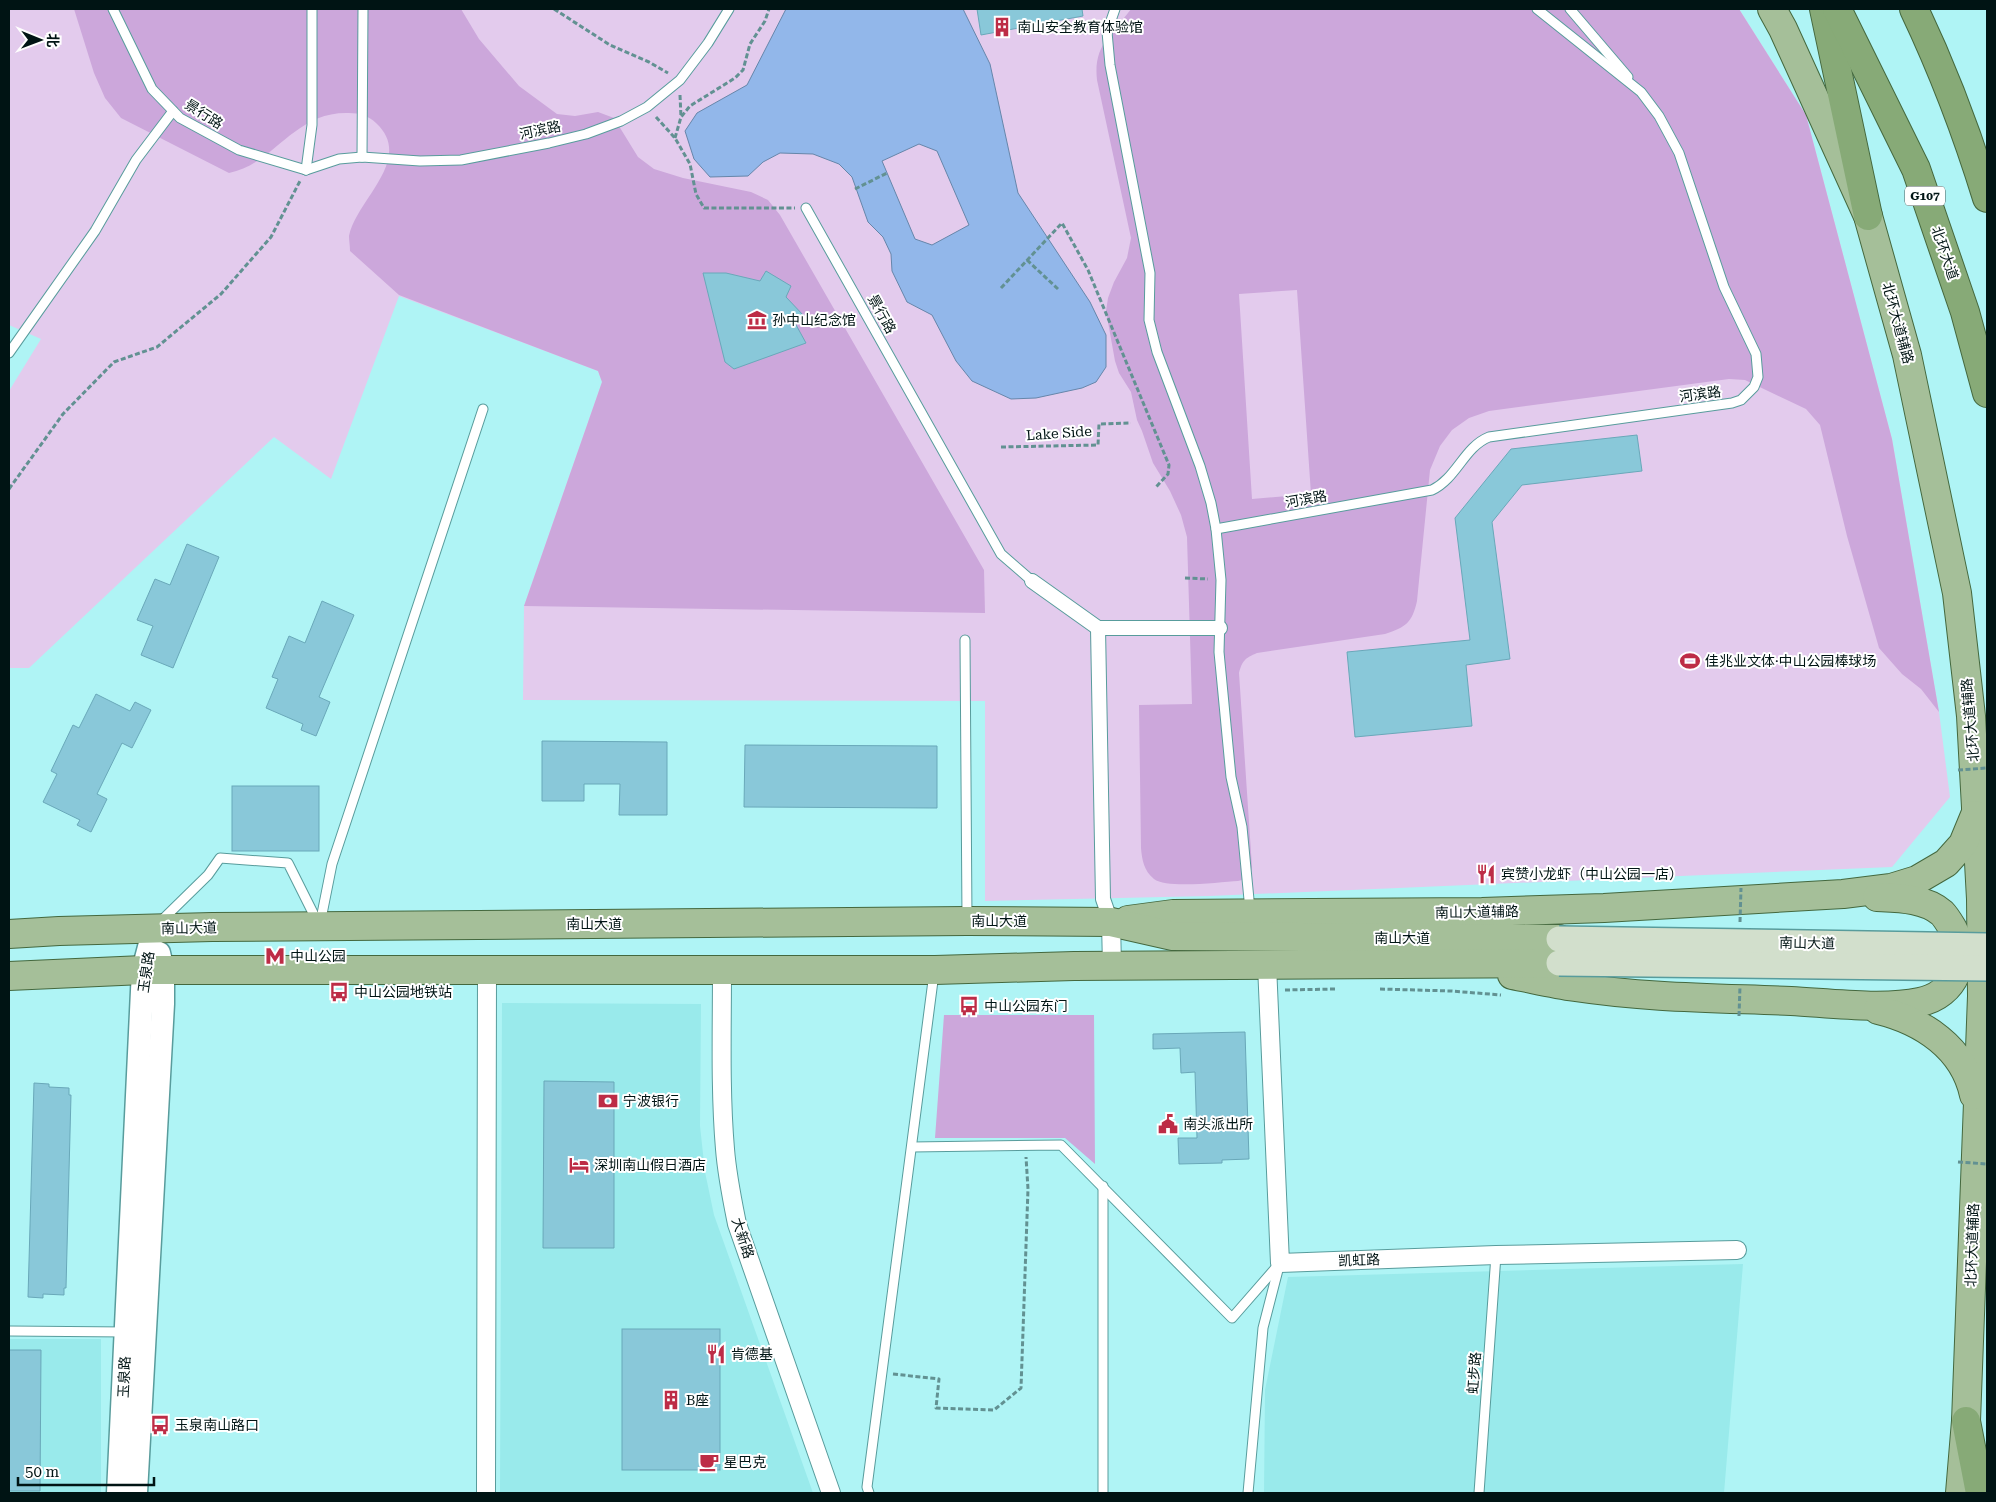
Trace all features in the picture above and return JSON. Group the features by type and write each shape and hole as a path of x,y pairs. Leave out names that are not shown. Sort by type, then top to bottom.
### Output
{"highway":[{"path":"1824,9 1868,216"},
{"name":"北环大道","path":"1838,9 1916,169 1965,312 1987,393"},
{"path":"1914,9 1929,40 1973,152 1987,198"},
{"path":"1966,1421 1980,1493"}],"main road":[{"name":"北环大道辅路","path":"1772,9 1783,29 1868,216 1907,355 1957,593 1971,716 1977,811 1982,996 1966,1421 1960,1493"},
{"path":"1843,894 1900,885 1917,880 1946,864 1963,844 1977,811"},
{"path":"1452,951 1575,987 1614,991 1857,1004 1906,1004 1930,1000 1941,994 1952,983 1958,970 1957,938 1942,913 1918,901 1843,894"},
{"name":"南山大道辅路","path":"1111,922 1173,914 1482,912 1604,908 1843,894"},
{"name":"南山大道","path":"9,934 154,928 967,921 1111,922 1173,936 1452,951 1987,946"},
{"name":"南山大道","path":"9,976 153,970 935,970 1112,966 1268,978 1452,951"},
{"name":"南山大道","path":"1559,951 1987,968"},
{"path":"1857,1004 1905,1019 1941,1039 1952,1050 1971,1080 1978,1127"}],"street":[{"path":"1032,580 1098,628 1220,628"},
{"path":"1098,628 1103,899 1111,922 1112,966"},
{"name":"玉泉路","path":"118,1493 135,1332 154,928"},
{"path":"486,1493 487,970"},
{"name":"大新路","path":"722,970 724,1149 737,1224 831,1493"},
{"path":"1268,978 1280,1263"},
{"name":"凯虹路","path":"1280,1263 1496,1255 1737,1250"},
{"name":"玉泉路","path":"135,1332 136,1493"}],"lane":[{"name":"景行路","path":"113,9 152,89 180,118 238,150 306,170"},
{"path":"306,170 312,125 312,9"},
{"path":"362,157 363,9"},
{"name":"河滨路","path":"306,170 339,159 362,157 420,161 461,160 549,143 586,134 622,122 647,107 680,80 708,43 729,9"},
{"path":"1116,9 1107,32 1110,64 1150,273 1149,320 1157,352 1200,466 1211,503 1216,529 1221,580 1219,652 1232,777 1242,827 1250,913"},
{"name":"河滨路","path":"1216,529 1432,490 1446,482 1475,446 1489,437 1732,403 1750,394 1758,377 1756,354 1724,287 1679,153 1659,116 1641,92 1536,9"},
{"path":"1570,9 1641,92"},
{"path":"9,353 95,231 136,160 173,111"},
{"name":"景行路","path":"806,208 1002,554 1032,580"},
{"path":"320,926 332,864 483,409"},
{"path":"965,640 967,921"},
{"path":"154,928 208,875 220,858 288,863 320,926"},
{"path":"868,1493 935,970"},
{"path":"912,1148 1061,1145 1232,1318 1280,1263"},
{"path":"1103,1186 1103,1493"},
{"name":"虹步路","path":"1479,1493 1496,1255"},
{"path":"1248,1493 1263,1328 1280,1263"},
{"path":"9,1331 135,1332"}],"path":[{"path":"554,9 610,45 649,62 680,80 681,117 675,138"},
{"path":"681,117 690,106 735,78 743,70 750,44 765,21 770,9"},
{"path":"647,107 675,138 690,164 696,194 704,208 806,208"},
{"path":"9,489 63,414 114,362 157,347 221,294 271,237 306,170"},
{"path":"855,189 887,173"},
{"path":"1001,288 1062,223 1088,270 1168,465 1168,474 1156,487"},
{"path":"1027,260 1058,289"},
{"name":"Lake Side","path":"1001,447 1098,445 1099,424 1131,423"},
{"path":"1185,578 1221,580"},
{"path":"1958,770 1987,768"},
{"path":"1268,978 1338,989"},
{"path":"1376,988 1510,996"},
{"path":"883,1373 939,1379 936,1408 994,1410 1021,1388 1028,1189 1026,1146"},
{"path":"1958,1162 1987,1164"}],"shaded area":[{"path":"9,9 1739,9 1806,115 1892,439 1939,712 1950,797 1892,867 1210,896 985,901 985,701 523,700 524,606 602,382 598,371 399,296 331,479 274,437 29,668 9,668 9,391 41,339 9,325"},
{"path":"74,9 461,9 479,39 519,86 557,114 575,116 598,112 614,118 638,157 654,169 683,178 751,192 768,200 780,215 984,570 985,613 524,606 602,382 598,371 399,295 350,251 349,236 354,222 380,180 389,151 386,137 370,118 364,115 349,113 330,115 314,120 299,129 259,160 245,168 229,173 121,118 105,98 94,73"},
{"path":"786,9 963,9 990,64 1018,193 1090,302 1106,335 1106,367 1096,382 1082,388 1036,398 1011,399 972,381 956,361 932,315 907,302 892,271 891,254 883,237 868,222 852,177 839,164 813,154 780,153 763,162 748,176 710,177 694,159 685,131 697,113 747,85","holes":["919,144 937,151 969,225 932,245 915,239 882,161"]},
{"path":"1131,9 1739,9 1806,115 1892,439 1939,712 1921,689 1902,674 1879,648 1847,536 1820,425 1806,409 1745,380 1729,379 1489,411 1469,418 1452,430 1440,446 1430,470 1417,601 1413,614 1407,623 1385,634 1257,653 1247,658 1241,666 1239,673 1252,867 1249,874 1246,878 1238,881 1194,884 1170,884 1154,879 1144,865 1141,848 1139,705 1192,704 1187,537 1181,515 1170,491 1153,463 1137,420 1131,392 1119,373 1106,311 1108,298 1114,282 1127,258 1131,238 1097,80 1097,68 1098,58 1105,41","holes":["1297,290 1311,494 1252,499 1239,294"]},
{"path":"502,1003 701,1004 700,1126 705,1172 714,1215 813,1493 500,1493"},
{"path":"944,1015 1094,1015 1095,1164 1065,1138 935,1138"},
{"path":"1743,1264 1724,1493 1264,1493 1265,1390 1288,1277"},
{"path":"9,1339 101,1339 101,1493 9,1493"}],"building":[{"name":"南山安全教育体验馆","path":"977,9 1082,9 1083,16 981,35"},
{"name":"孙中山纪念馆","path":"766,271 791,286 786,297 804,316 795,323 806,343 734,369 725,362 703,273 726,273 760,281"},
{"path":"1637,435 1642,471 1522,485 1492,522 1510,659 1466,665 1472,726 1355,737 1347,652 1470,640 1455,518 1511,449"},
{"path":"187,544 219,557 173,668 141,655 153,626 137,620 155,579 170,585"},
{"path":"322,601 354,615 319,697 330,702 316,736 301,730 303,724 266,708 278,679 272,677 289,636 305,643"},
{"path":"96,694 130,711 135,702 151,710 132,748 122,743 97,794 107,799 91,832 77,825 80,820 43,802 57,774 51,771 73,725 79,728"},
{"path":"542,741 667,742 667,815 619,815 620,784 584,784 584,801 542,801"},
{"path":"745,745 937,746 937,808 744,807"},
{"path":"232,786 319,786 319,851 232,851"},
{"path":"1245,1032 1249,1159 1222,1160 1222,1163 1179,1164 1178,1138 1197,1138 1195,1072 1181,1073 1180,1048 1153,1049 1153,1034"},
{"name":"深圳南山假日酒店","path":"544,1081 614,1082 614,1248 543,1248"},
{"path":"34,1083 49,1084 49,1087 69,1088 69,1095 71,1095 66,1288 64,1288 64,1295 43,1294 43,1298 28,1297"},
{"name":"B座","path":"622,1329 720,1329 720,1470 622,1470"},
{"path":"9,1350 41,1350 40,1491 9,1491"}],"place":[{"name":"南山安全教育体验馆","path":"1002,27"},
{"name":"孙中山纪念馆","path":"757,320"},
{"name":"佳兆业文体·中山公园棒球场","path":"1690,661"},
{"name":"宾赞小龙虾（中山公园一店）","path":"1486,874"},
{"name":"中山公园","path":"275,956"},
{"name":"中山公园地铁站","path":"339,992"},
{"name":"中山公园东门","path":"969,1006"},
{"name":"宁波银行","path":"608,1101"},
{"name":"南头派出所","path":"1168,1124"},
{"name":"深圳南山假日酒店","path":"579,1165"},
{"name":"肯德基","path":"716,1354"},
{"name":"B座","path":"671,1400"},
{"name":"玉泉南山路口","path":"160,1425"},
{"name":"星巴克","path":"709,1462"}]}
